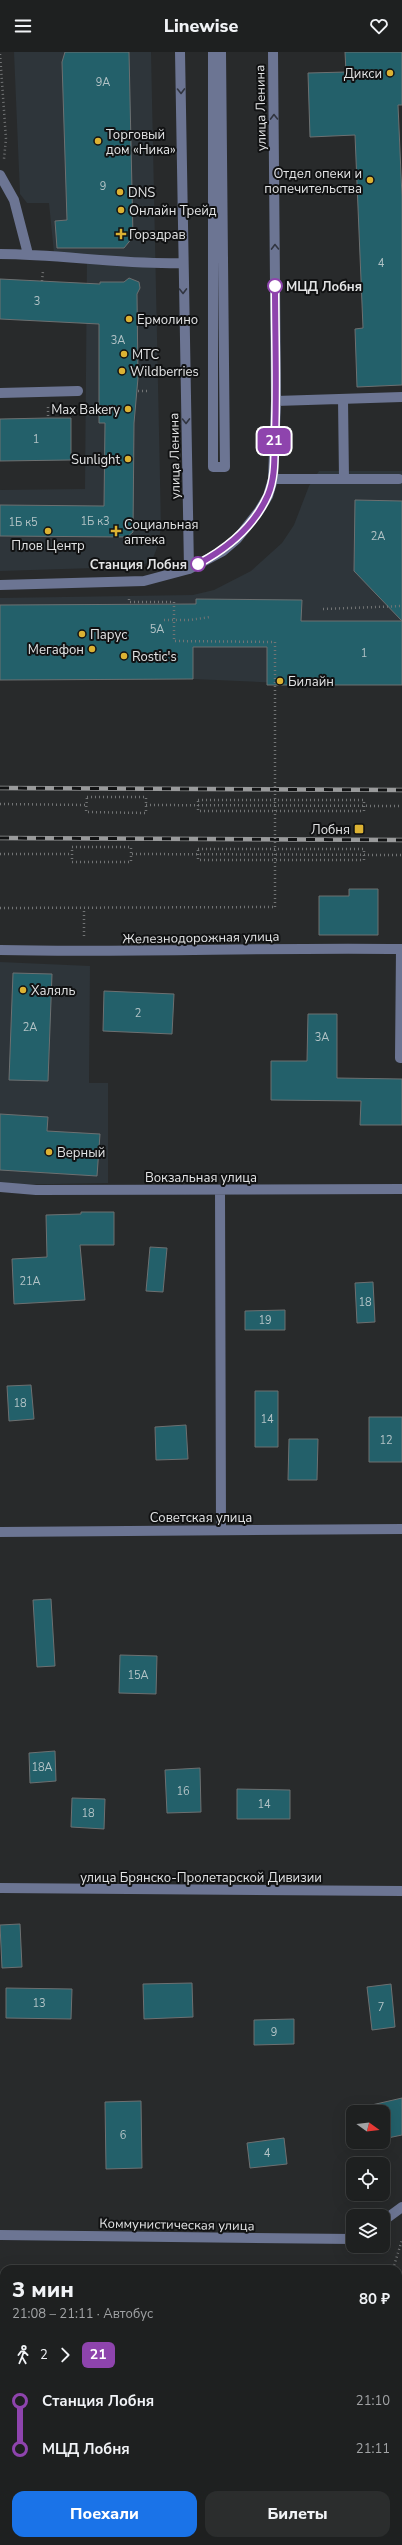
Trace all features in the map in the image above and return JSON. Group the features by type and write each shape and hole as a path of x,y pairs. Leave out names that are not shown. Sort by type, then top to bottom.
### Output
{"street":[{"name":"улица Ленина","path":"180,52 182,263 189,569 223,551 237,539 259,511 273,479 276,401 273,52"},
{"path":"213,52 213,467 225,467 221,52"},
{"path":"1,175 14,200 28,254"},
{"path":"0,254 28,254 145,264 182,263"},
{"path":"0,393 78,391"},
{"path":"276,401 402,397"},
{"path":"343,399 344,479"},
{"path":"273,479 399,479"},
{"path":"0,585 144,581 189,569"},
{"name":"Железнодорожная улица","path":"0,950 84,952 306,948 402,949"},
{"path":"402,949 400,1058 402,1058"},
{"name":"Вокзальная улица","path":"0,1187 36,1190 402,1189"},
{"path":"220,1190 221,1530"},
{"name":"Советская улица","path":"0,1532 402,1529"},
{"name":"улица Брянско-Пролетарской Дивизии","path":"0,1888 402,1891"},
{"path":"390,2215 402,2207"},
{"name":"Коммунистическая улица","path":"0,2235 346,2239"}],"path":[{"path":"0,54 6,139 1,175"},
{"path":"138,391 148,391"},
{"path":"0,908 275,907 275,642 174,642 174,602 129,602 129,598"},
{"path":"323,609 402,606"},
{"path":"164,620 210,617"},
{"path":"87,797 146,797 146,812 86,812 87,804 87,797"},
{"path":"198,800 364,800 364,811 198,811 198,805 198,800"},
{"path":"0,804 87,804"},
{"path":"146,805 402,806"},
{"path":"72,847 131,847 132,854 131,862 72,862 72,854 72,847"},
{"path":"198,849 364,850 364,860 198,860 198,855 198,849"},
{"path":"0,854 72,854"},
{"path":"132,854 402,855"},
{"path":"84,908 84,952"},
{"path":"394,2265 402,2240"}],"shaded area":[{"path":"14,52 151,52 161,527 158,545 153,558 145,564 126,567 0,571 0,490 85,489 87,255 54,253 49,203 27,203 20,194"},
{"path":"319,471 402,471 402,685 325,685 193,679 0,680 0,598 193,595 214,590 251,571 282,543 294,525 309,486"},
{"path":"0,962 90,966 89,1083 108,1083 108,1183 0,1185"}],"building":[{"name":"Торговый дом «Ника»","path":"65,52 129,52 133,237 124,248 57,248 55,221 67,220 62,62"},
{"path":"345,52 402,52 402,105 398,105 402,197 402,385 357,387 355,329 363,328 355,135 310,137 308,73 346,72"},
{"path":"129,278 139,282 140,288 137,294 138,378 134,423 133,532 127,537 0,536 0,505 104,506 105,423 99,423 99,324 0,319 0,279 100,284 100,282 124,282"},
{"path":"71,418 71,460 0,461 0,419"},
{"path":"355,500 402,501 402,621 354,571"},
{"path":"196,599 302,600 301,621 402,621 402,685 267,685 267,647 193,647 193,679 0,680 0,605 196,604"},
{"path":"349,889 378,889 378,935 319,935 319,896 349,896"},
{"path":"13,973 52,974 48,1081 9,1080"},
{"path":"104,991 174,994 172,1034 103,1031"},
{"path":"308,1014 337,1014 337,1078 402,1079 402,1125 360,1125 361,1101 271,1100 271,1061 307,1061"},
{"name":"Верный","path":"0,1114 48,1117 47,1131 100,1134 97,1176 0,1170"},
{"path":"81,1212 114,1212 114,1245 80,1245 85,1300 14,1304 12,1259 47,1257 46,1215 81,1214"},
{"path":"150,1247 167,1248 163,1292 146,1291"},
{"path":"373,1282 375,1322 357,1323 355,1283"},
{"path":"285,1310 285,1330 245,1330 245,1311"},
{"path":"31,1385 34,1419 9,1421 7,1386"},
{"path":"255,1391 278,1391 278,1447 255,1447"},
{"path":"369,1417 402,1417 402,1462 369,1462"},
{"path":"186,1425 188,1459 156,1460 155,1427"},
{"path":"289,1439 318,1439 317,1480 288,1480"},
{"path":"51,1599 55,1666 37,1667 33,1600"},
{"path":"120,1655 157,1656 156,1694 119,1693"},
{"path":"55,1751 56,1781 30,1783 29,1753"},
{"path":"200,1768 201,1812 167,1813 165,1770"},
{"path":"237,1789 290,1790 290,1819 237,1819"},
{"path":"72,1798 105,1799 104,1829 71,1827"},
{"path":"20,1924 22,1967 2,1968 0,1925"},
{"path":"192,1983 193,2017 144,2019 143,1984"},
{"path":"391,1984 395,2027 372,2030 367,1987"},
{"path":"6,1988 72,1989 71,2019 6,2018"},
{"path":"294,2019 294,2044 254,2045 254,2020"},
{"path":"402,2098 402,2135 390,2138 390,2105 372,2105"},
{"path":"141,2101 142,2168 106,2169 105,2102"},
{"path":"284,2138 287,2164 250,2168 247,2143"}],"railway":[{"path":"0,788 402,790"},
{"path":"0,838 402,840"}],"bus line":[{"name":"21","path":"198,564 223,551 249,526 268,496 273,479 276,401 275,286"}],"place":[{"name":"Дикси","path":"390,73"},
{"name":"Торговый дом «Ника»","path":"98,141"},
{"name":"Отдел опеки и попечительства","path":"370,180"},
{"name":"DNS","path":"120,192"},
{"name":"Онлайн Трейд","path":"121,210"},
{"name":"Горздрав","path":"121,234"},
{"name":"МЦД Лобня","path":"275,286"},
{"name":"Ермолино","path":"129,319"},
{"name":"МТС","path":"124,354"},
{"name":"Wildberries","path":"122,371"},
{"name":"Max Bakery","path":"128,409"},
{"name":"Sunlight","path":"128,459"},
{"name":"Плов Центр","path":"48,531"},
{"name":"Социальная аптека","path":"116,531"},
{"name":"Станция Лобня","path":"198,564"},
{"name":"Парус","path":"82,634"},
{"name":"Мегафон","path":"92,649"},
{"name":"Rostic's","path":"124,656"},
{"name":"Билайн","path":"280,681"},
{"name":"Лобня","path":"359,829"},
{"name":"Халяль","path":"23,990"},
{"name":"Верный","path":"49,1152"}]}
